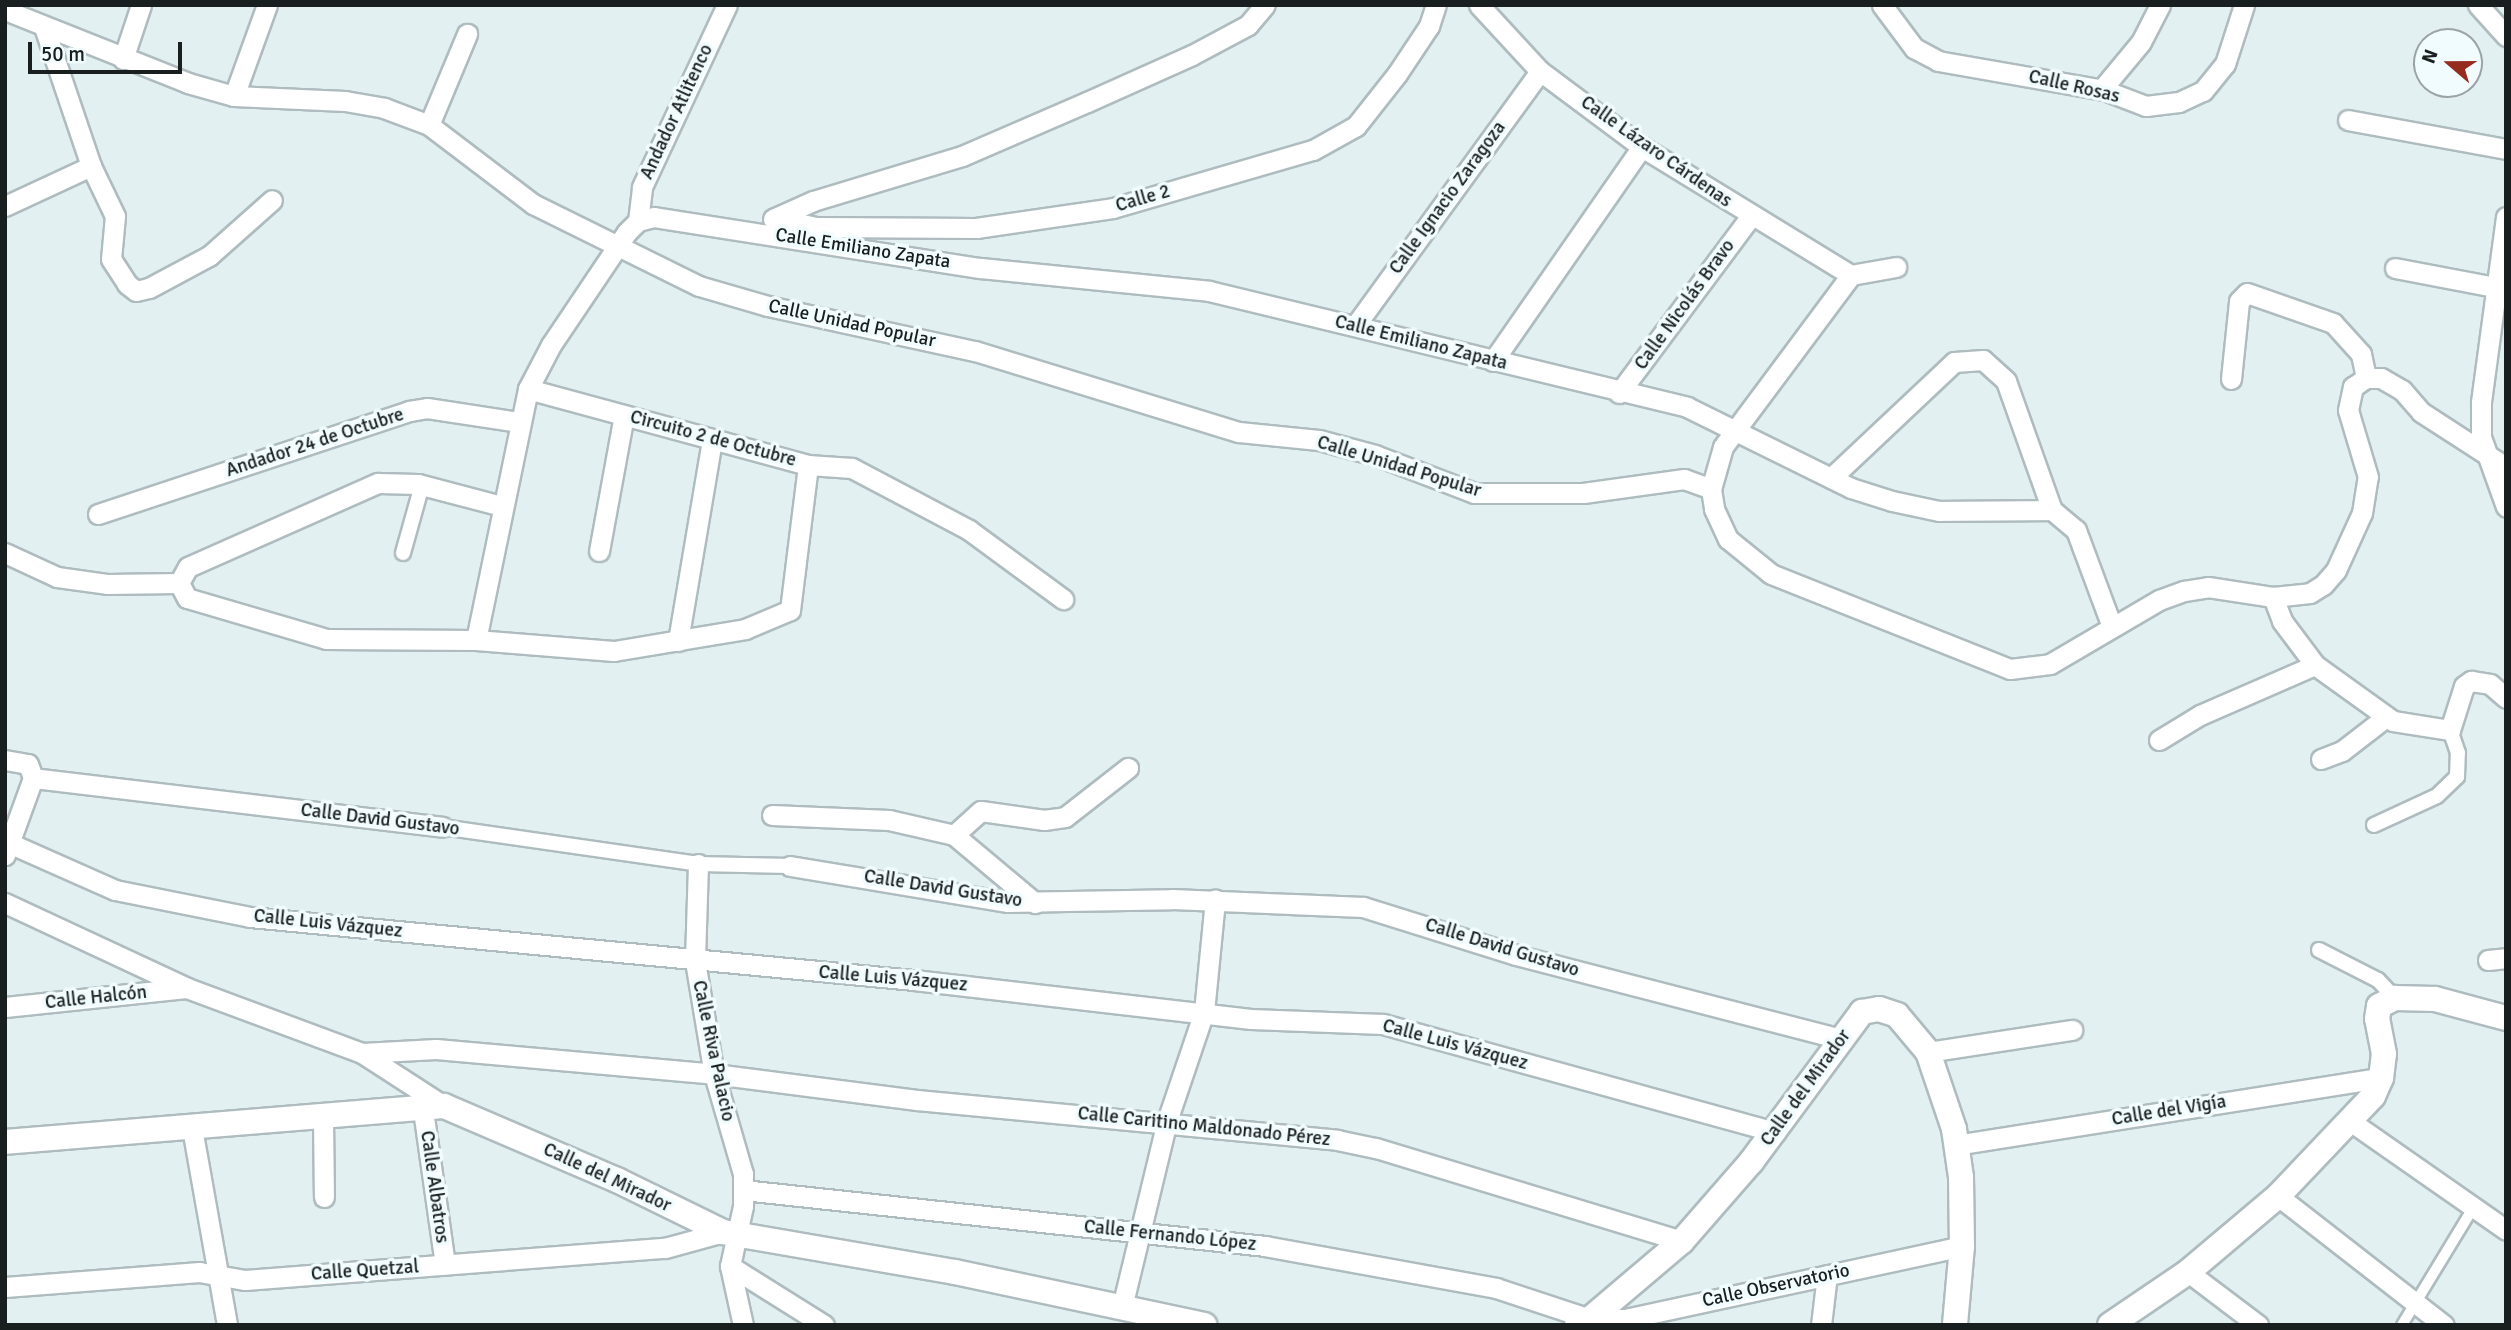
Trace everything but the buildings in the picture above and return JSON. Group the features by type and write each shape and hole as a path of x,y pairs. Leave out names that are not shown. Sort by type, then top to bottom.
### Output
{"street":[{"path":"123,59 141,5"},
{"path":"234,96 267,5"},
{"name":"Andador Atlitenco","path":"638,221 642,187 727,5"},
{"path":"747,231 813,201 962,156 1087,102 1203,49 1248,25 1265,5"},
{"name":"Calle 2","path":"775,218 816,227 976,228 1113,208 1313,150 1356,126 1397,74 1429,26 1436,5"},
{"name":"Calle Lázaro Cárdenas","path":"1479,5 1540,71 1642,147 1750,217 1851,275"},
{"name":"Calle Rosas","path":"1882,5 1914,48 1938,61 2102,89 2146,106 2179,102 2203,91 2225,64 2243,11"},
{"path":"2102,89 2141,42 2160,5"},
{"path":"2478,5 2506,36"},
{"name":"Calle Unidad Popular","path":"5,10 123,59 234,96 345,101 384,108 429,125 533,204 617,248 699,286 768,306 975,351 1239,432 1320,440 1375,456 1474,493 1583,493 1684,479 1711,489"},
{"path":"5,29 26,19"},
{"path":"44,27 91,166 115,216 111,258 136,291 209,256 272,200"},
{"path":"429,125 467,34"},
{"name":"Calle Ignacio Zaragoza","path":"1355,326 1540,71"},
{"path":"2348,120 2506,149"},
{"path":"1493,361 1642,147"},
{"path":"5,206 91,166"},
{"name":"Calle Emiliano Zapata","path":"638,221 653,216 980,268 1209,291 1619,393 1687,407 1831,478 1892,501 1939,511 2052,510"},
{"name":"Calle Nicolás Bravo","path":"1619,393 1750,217"},
{"path":"2506,217 2481,403 2481,437 2506,508"},
{"path":"476,640 518,422 528,389 551,345 638,221"},
{"path":"1896,267 1851,275 1723,447 1711,489 1714,509 1728,538 1771,574 2010,669 2050,664 2112,627 2184,591 2208,587 2273,597 2310,593 2323,585 2348,545 2362,513 2368,477 2348,410 2353,387 2366,378 2381,378 2402,390 2421,412 2488,458 2506,467"},
{"path":"2395,268 2495,287"},
{"path":"2231,379 2239,301 2247,293 2333,323 2361,354 2366,378"},
{"path":"1831,478 1954,362 1983,360 2006,381 2052,510 2076,530 2112,627"},
{"name":"Circuito 2 de Octubre","path":"179,583 187,598 326,639 476,640 614,651 745,629 790,610 808,465 528,389"},
{"name":"Andador 24 de Octubre","path":"98,514 409,411 427,408 518,422"},
{"path":"598,551 624,415"},
{"path":"678,641 712,439"},
{"path":"808,465 852,468 911,497 969,530 1063,599"},
{"path":"5,553 57,577 107,584 179,583 188,567 378,483 422,485 502,506"},
{"path":"403,553 422,485"},
{"path":"2273,597 2282,621 2315,665 2386,717 2451,730"},
{"path":"2159,740 2200,715 2315,665"},
{"path":"2374,825 2437,796 2456,777 2459,753 2451,730 2464,686 2471,681 2490,684 2506,698"},
{"path":"2320,759 2342,751 2386,717"},
{"name":"Calle David Gustavo","path":"5,760 31,771 698,864 790,866 1035,903 1215,901 1363,906 1516,955 1840,1039"},
{"path":"954,835 981,811 1044,820 1065,817 1128,768"},
{"path":"7,849 31,771"},
{"path":"772,815 889,820 954,835 1035,903"},
{"name":"Calle Luis Vázquez","path":"7,849 115,890 250,917 1204,1012 1251,1019 1383,1024 1775,1132"},
{"name":"Calle Riva Palacio","path":"698,864 695,961 714,1074 743,1174 743,1191 729,1234"},
{"path":"1122,1307 1167,1121 1204,1012 1215,901"},
{"path":"5,903 187,988 362,1053 433,1108"},
{"path":"2319,950 2378,980 2387,1002"},
{"name":"Calle Halcón","path":"5,1007 187,988"},
{"path":"2387,1002 2435,999 2506,1018"},
{"path":"2110,1325 2188,1272 2278,1196 2350,1121 2382,1078 2384,1054 2376,1019 2387,1002"},
{"name":"Calle del Mirador","path":"1583,1322 1682,1241 1775,1132 1862,1012 1879,1009 1897,1014 1928,1052 1956,1145 1962,1246 1955,1325"},
{"path":"1928,1052 2072,1030"},
{"name":"Calle Caritino Maldonado Pérez","path":"362,1053 436,1049 714,1074 917,1100 1167,1121 1376,1148 1682,1241"},
{"name":"Calle del Vigía","path":"1956,1145 2382,1078"},
{"name":"Calle del Mirador","path":"5,1142 323,1119 433,1108 617,1180 729,1234 1122,1307 1204,1325"},
{"name":"Calle Albatros","path":"433,1108 445,1264"},
{"path":"323,1119 324,1198"},
{"path":"2350,1121 2506,1230"},
{"path":"192,1128 227,1325"},
{"name":"Calle Fernando López","path":"743,1191 1140,1230 1379,1264 1496,1288 1583,1322"},
{"path":"2278,1196 2444,1325"},
{"path":"729,1234 730,1266 743,1325"},
{"name":"Calle Quetzal","path":"5,1287 199,1272 245,1280 665,1248 729,1234"},
{"name":"Calle Observatorio","path":"1583,1322 1625,1320 1962,1246"},
{"path":"730,1266 824,1325"},
{"path":"2188,1272 2258,1325"},
{"path":"1821,1325 1827,1275"}],"lane":[{"path":"2402,1325 2473,1208"}]}
